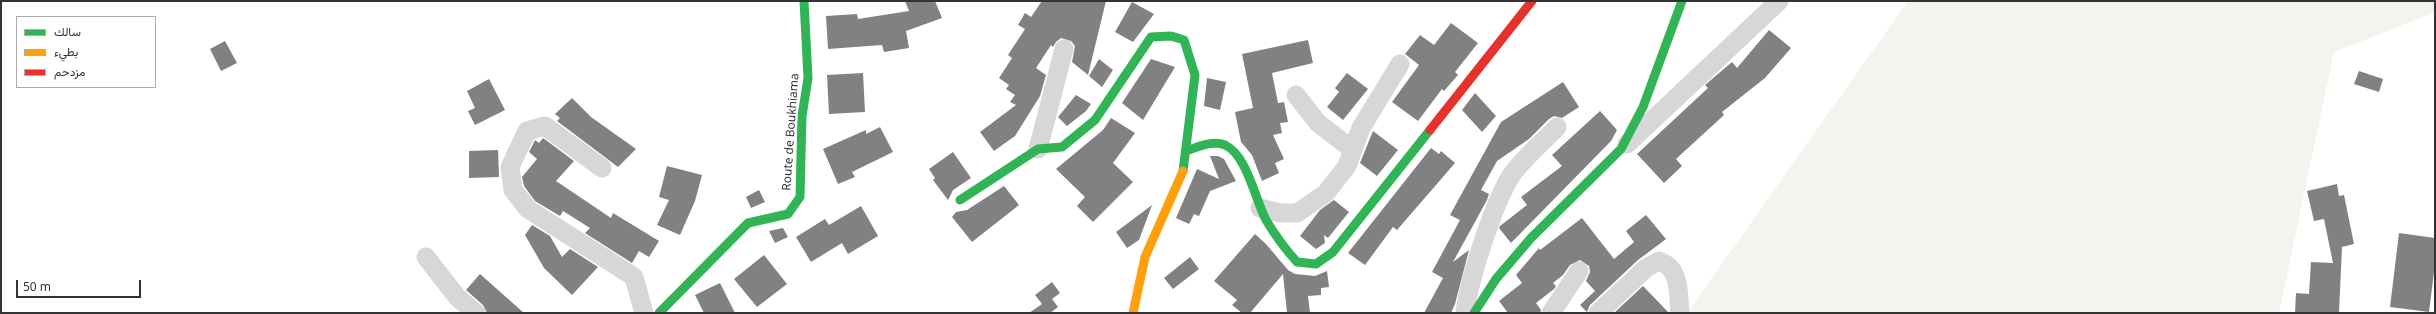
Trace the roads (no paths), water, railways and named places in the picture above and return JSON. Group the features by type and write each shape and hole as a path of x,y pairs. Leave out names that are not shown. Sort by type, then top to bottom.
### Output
{"street":[{"name":"Route de Boukhiama","path":"659,313 748,223 788,214 800,197 802,116 808,78 804,1"},
{"path":"1186,151 1210,142 1231,149 1243,165 1260,208 1275,238 1297,262 1316,264 1334,252 1532,1"},
{"path":"1621,149 1643,108 1682,1"},
{"path":"1474,313 1496,279 1531,238 1621,149 1779,1"},
{"path":"960,200 1038,149 1062,147 1095,120 1151,37 1171,36 1184,40 1195,74 1184,168 1145,257 1133,313"},
{"path":"1038,149 1064,49"},
{"path":"1260,208 1280,214 1297,213 1326,193 1347,166 1361,128 1400,64"},
{"path":"1296,95 1318,123 1353,150"},
{"path":"602,168 545,126 527,131 510,167 513,190 528,210 634,277 644,313"},
{"path":"1465,313 1472,281 1493,218 1509,178 1557,127"},
{"path":"426,257 457,297 476,313"},
{"path":"1598,313 1646,268 1659,262 1668,264 1675,273 1680,313"},
{"path":"1551,313 1579,271"}]}
